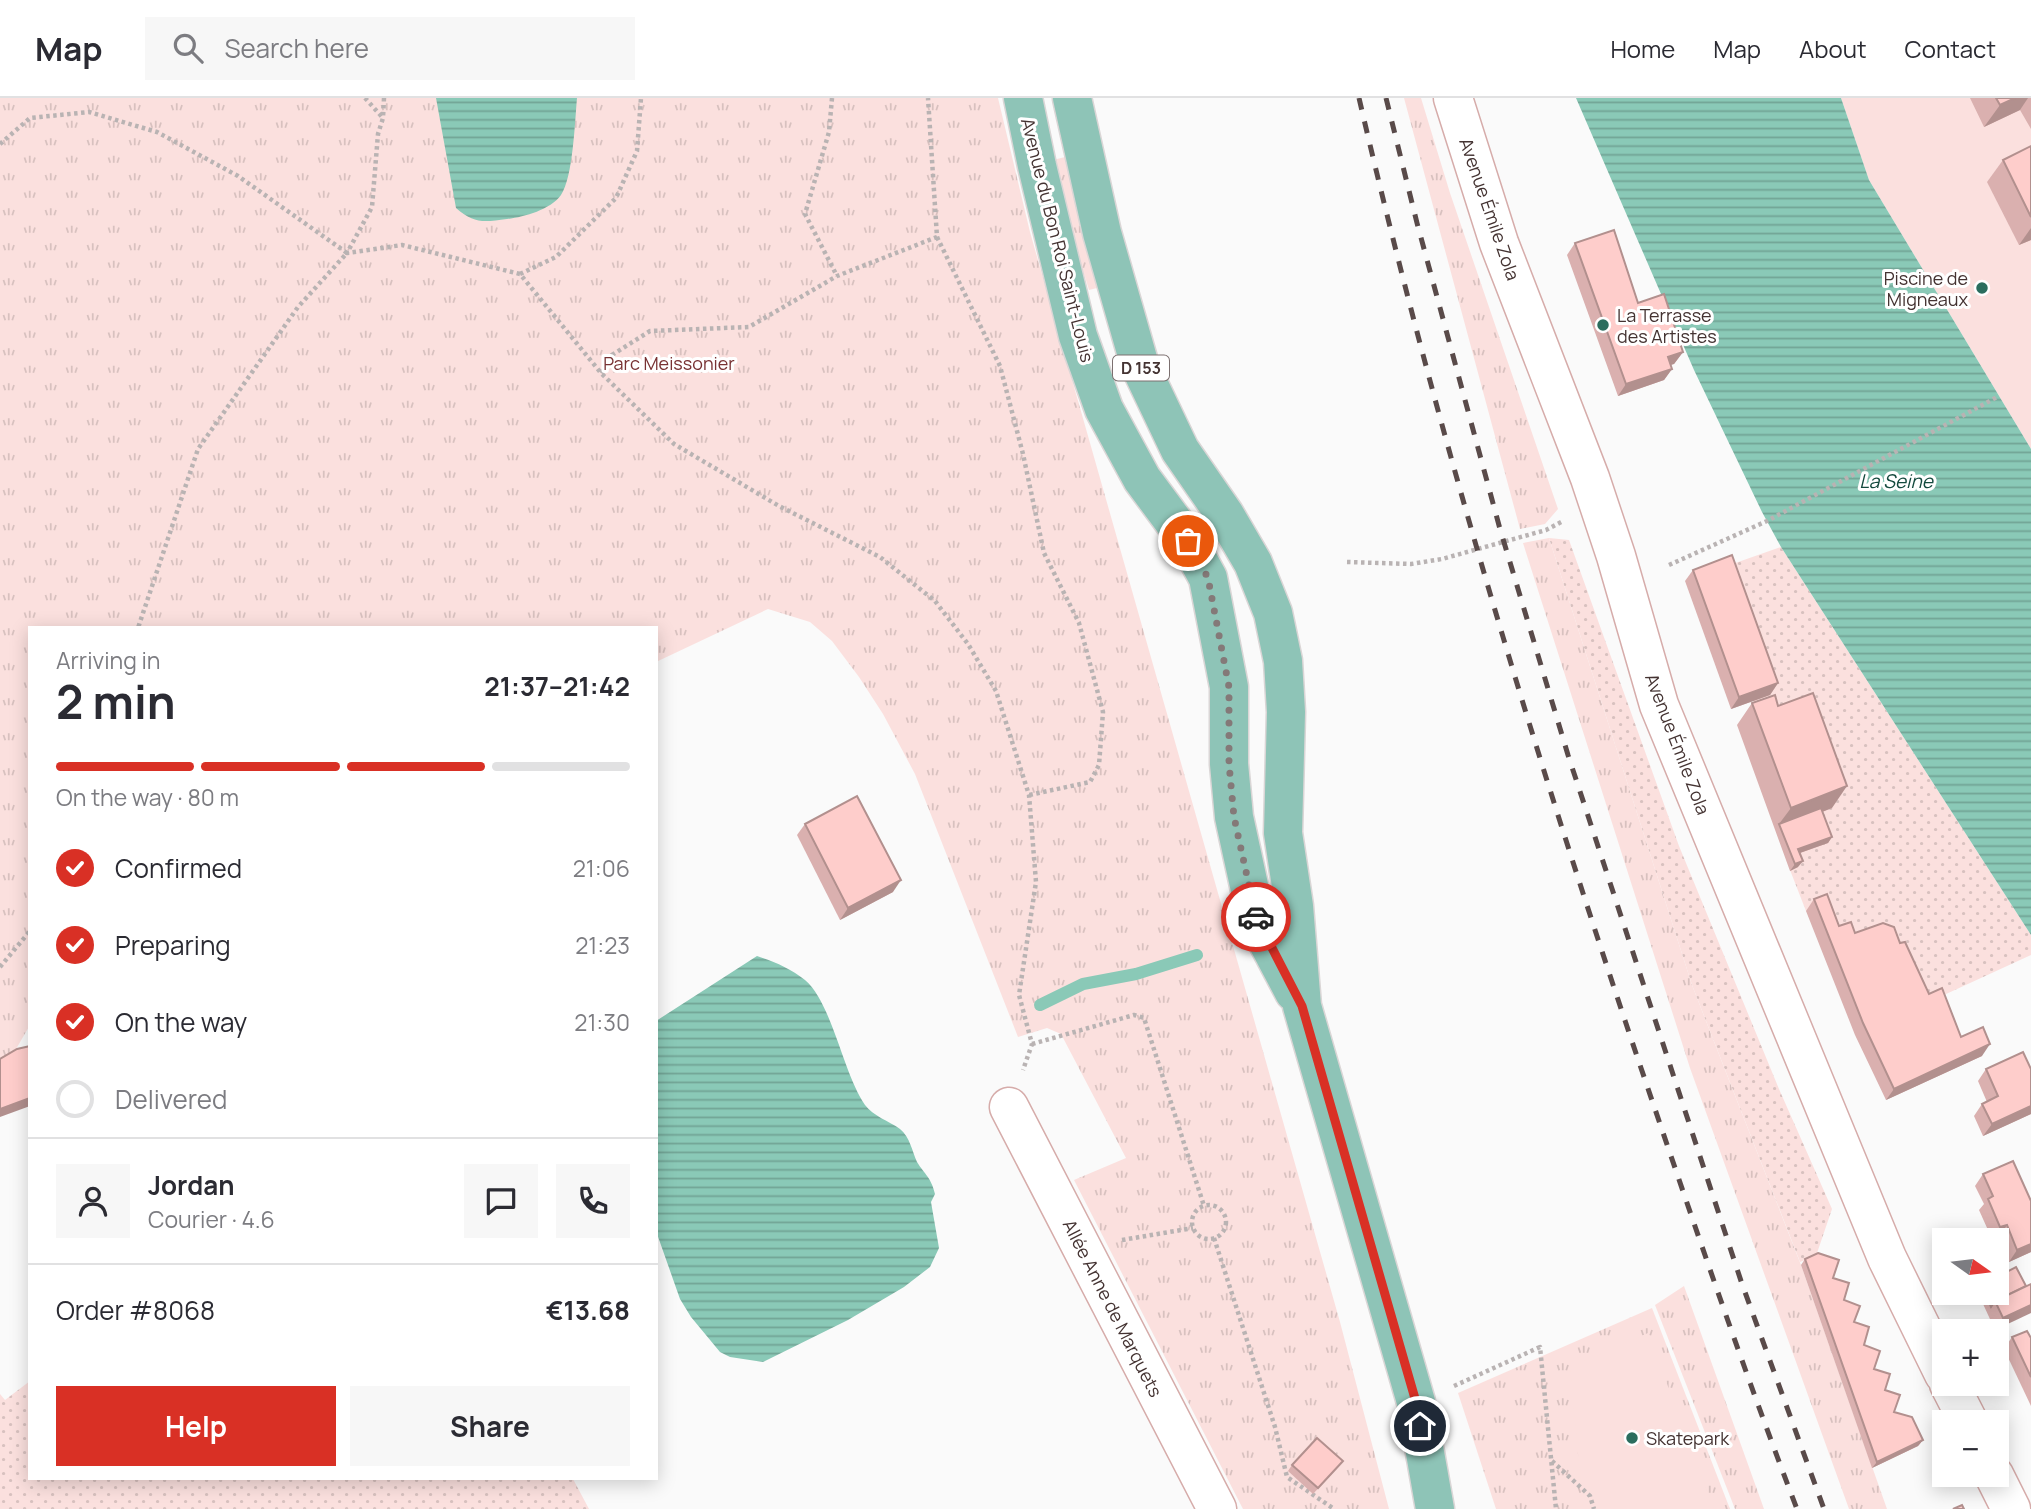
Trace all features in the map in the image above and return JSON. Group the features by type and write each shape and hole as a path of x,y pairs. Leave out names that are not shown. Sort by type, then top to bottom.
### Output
{"main road":[{"name":"Avenue du Bon Roi Saint-Louis","path":"1023,98 1078,336 1104,409 1142,479 1188,541 1208,578 1229,687 1229,764 1234,817 1245,871 1257,922 1302,1006"},
{"name":"Avenue du Bon Roi Saint-Louis","path":"1072,98 1102,233 1140,366 1180,450 1225,515 1253,563 1273,613 1283,661 1286,712 1283,833 1294,905 1302,1006 1416,1402 1436,1509"}],"street":[{"name":"Avenue Émile Zola","path":"1453,98 1499,243 1600,506 1659,705 1887,1258 1932,1350"},
{"name":"Allée Anne de Marquets","path":"1009,1107 1217,1509"},
{"path":"1429,1472 1446,1509"},
{"path":"2000,1487 2011,1509"}],"path":[{"path":"365,98 383,118"},
{"path":"139,626 198,449 298,307 347,253 372,207 384,98"},
{"path":"520,274 556,257 616,198 637,151 641,98"},
{"path":"832,98 829,132 805,214 837,276"},
{"path":"928,98 937,237 1000,366 1023,454 1044,553 1079,623 1103,712 1099,765 1090,782 1029,795"},
{"path":"0,144 30,118 89,113 158,132 238,176 347,253 402,245 520,274 601,373 674,444 779,506 880,557 936,601 968,645 996,691 1029,795 1036,882 1019,995 1032,1044 1009,1107"},
{"path":"601,373 612,355 650,331 749,327 837,276 937,237"},
{"path":"1669,565 1768,521 1998,396"},
{"path":"1347,562 1411,564 1442,559 1546,530 1600,506"},
{"path":"0,967 28,933"},
{"path":"1032,1044 1134,1014 1144,1018 1204,1206"},
{"path":"1204,1206 1216,1207 1224,1214 1226,1226 1214,1238 1199,1236 1193,1228 1193,1217 1204,1206"},
{"path":"1116,1241 1193,1228"},
{"path":"1214,1238 1275,1427 1287,1477 1334,1509"},
{"path":"1416,1402 1540,1347 1556,1509"},
{"path":"1552,1460 1590,1496 1594,1509"}],"green space":[{"name":"Parc Meissonier","path":"0,98 998,98 1030,232 1340,1322 1389,1509 1243,1509 1074,1180 1126,1158 1061,1034 1047,1028 1018,1037 915,774 883,714 859,677 832,641 810,622 768,609 658,661 658,626 28,626 28,1028 9,1061 0,1066"},
{"path":"1404,98 1421,98 1450,193 1558,509 1545,524 1520,529"},
{"name":"Piscine de Migneaux","path":"1841,98 2031,98 2031,449 1869,180"},
{"path":"1073,155 1105,286 1089,290 1067,220 1053,160"},
{"path":"1549,538 1692,985 1801,1265 1887,1509 1849,1509 1690,1068 1523,543"},
{"path":"1549,538 1569,540 1679,846 1779,1089 1832,1209 1816,1256 1800,1262 1692,985"},
{"path":"1781,547 2031,935 2031,955 1920,1006 1806,911 1790,870 1794,855 1817,814 1832,807 1763,728 1753,700 1724,567"},
{"path":"1684,1286 1764,1509 1735,1509 1655,1305"},
{"path":"1652,1308 1730,1509 1496,1509 1458,1393"},
{"name":"Skatepark","path":"1648,1333 1714,1509 1583,1509 1570,1367"},
{"path":"28,1383 28,1480 574,1480 589,1509 0,1509 0,1394 5,1400"}],"water":[{"path":"436,98 577,98 571,163 561,195 544,209 514,218 480,221 462,213 456,208"},
{"name":"La Seine","path":"1576,98 1841,98 1869,180 2031,449 2031,935 1781,547 1694,370"},
{"path":"757,956 794,972 805,980 823,1005 850,1075 865,1105 900,1129 930,1180 935,1194 931,1202 939,1248 930,1267 904,1287 848,1320 763,1362 730,1357 720,1352 680,1299 658,1237 658,1020"}],"building":[{"path":"1996,98 2015,98 2000,105"},
{"path":"2031,146 2031,217 2003,160"},
{"path":"1614,230 1638,303 1664,294 1683,352 1668,357 1672,369 1626,384 1575,243"},
{"path":"1732,555 1778,683 1739,697 1693,570"},
{"path":"1813,693 1847,786 1791,808 1752,703 1775,695 1778,706"},
{"path":"857,796 901,880 848,908 805,824"},
{"path":"1821,808 1832,837 1798,849 1803,861 1795,864 1779,824"},
{"path":"1827,894 1839,926 1851,922 1855,933 1883,923 1894,927 1900,943 1905,942 1929,994 1942,988 1961,1037 1983,1027 1990,1044 1894,1089 1863,1023 1814,899"},
{"path":"28,1046 28,1099 0,1109 0,1059 17,1049"},
{"path":"2023,1052 2031,1069 2031,1106 1992,1124 1982,1104 1998,1096 1986,1069"},
{"path":"2013,1161 2031,1201 2031,1244 2017,1250 2007,1225 2000,1227 1988,1199 1993,1196 1983,1174"},
{"path":"1818,1253 1839,1260 1833,1278 1849,1283 1844,1300 1860,1306 1854,1322 1869,1327 1864,1345 1880,1351 1874,1369 1890,1374 1885,1390 1900,1395 1894,1412 1912,1417 1923,1440 1877,1462 1805,1259"},
{"path":"2016,1267 2026,1286 2009,1294 2009,1271"},
{"path":"2031,1284 2031,1305 2003,1318 1997,1306 2009,1306 2009,1294"},
{"path":"2027,1331 2031,1338 2031,1377 2012,1337"},
{"path":"1317,1438 1343,1461 1318,1488 1292,1465"}],"waterway":[{"path":"1040,1005 1083,984 1136,974 1197,955"}],"railway":[{"path":"1359,98 1453,465 1524,707 1660,1123 1736,1344 1797,1509"},
{"path":"1386,98 1500,529 1568,755 1742,1284 1824,1509"}],"way so far":[{"path":"1188,541 1208,578 1229,687 1229,764 1234,817 1256,917"}],"place":[{"name":"Piscine de Migneaux","path":"1982,288"},
{"name":"La Terrasse des Artistes","path":"1603,325"},
{"name":"Skatepark","path":"1632,1438"}],"route":[{"path":"1256,917 1302,1006 1416,1402 1420,1426"}]}
